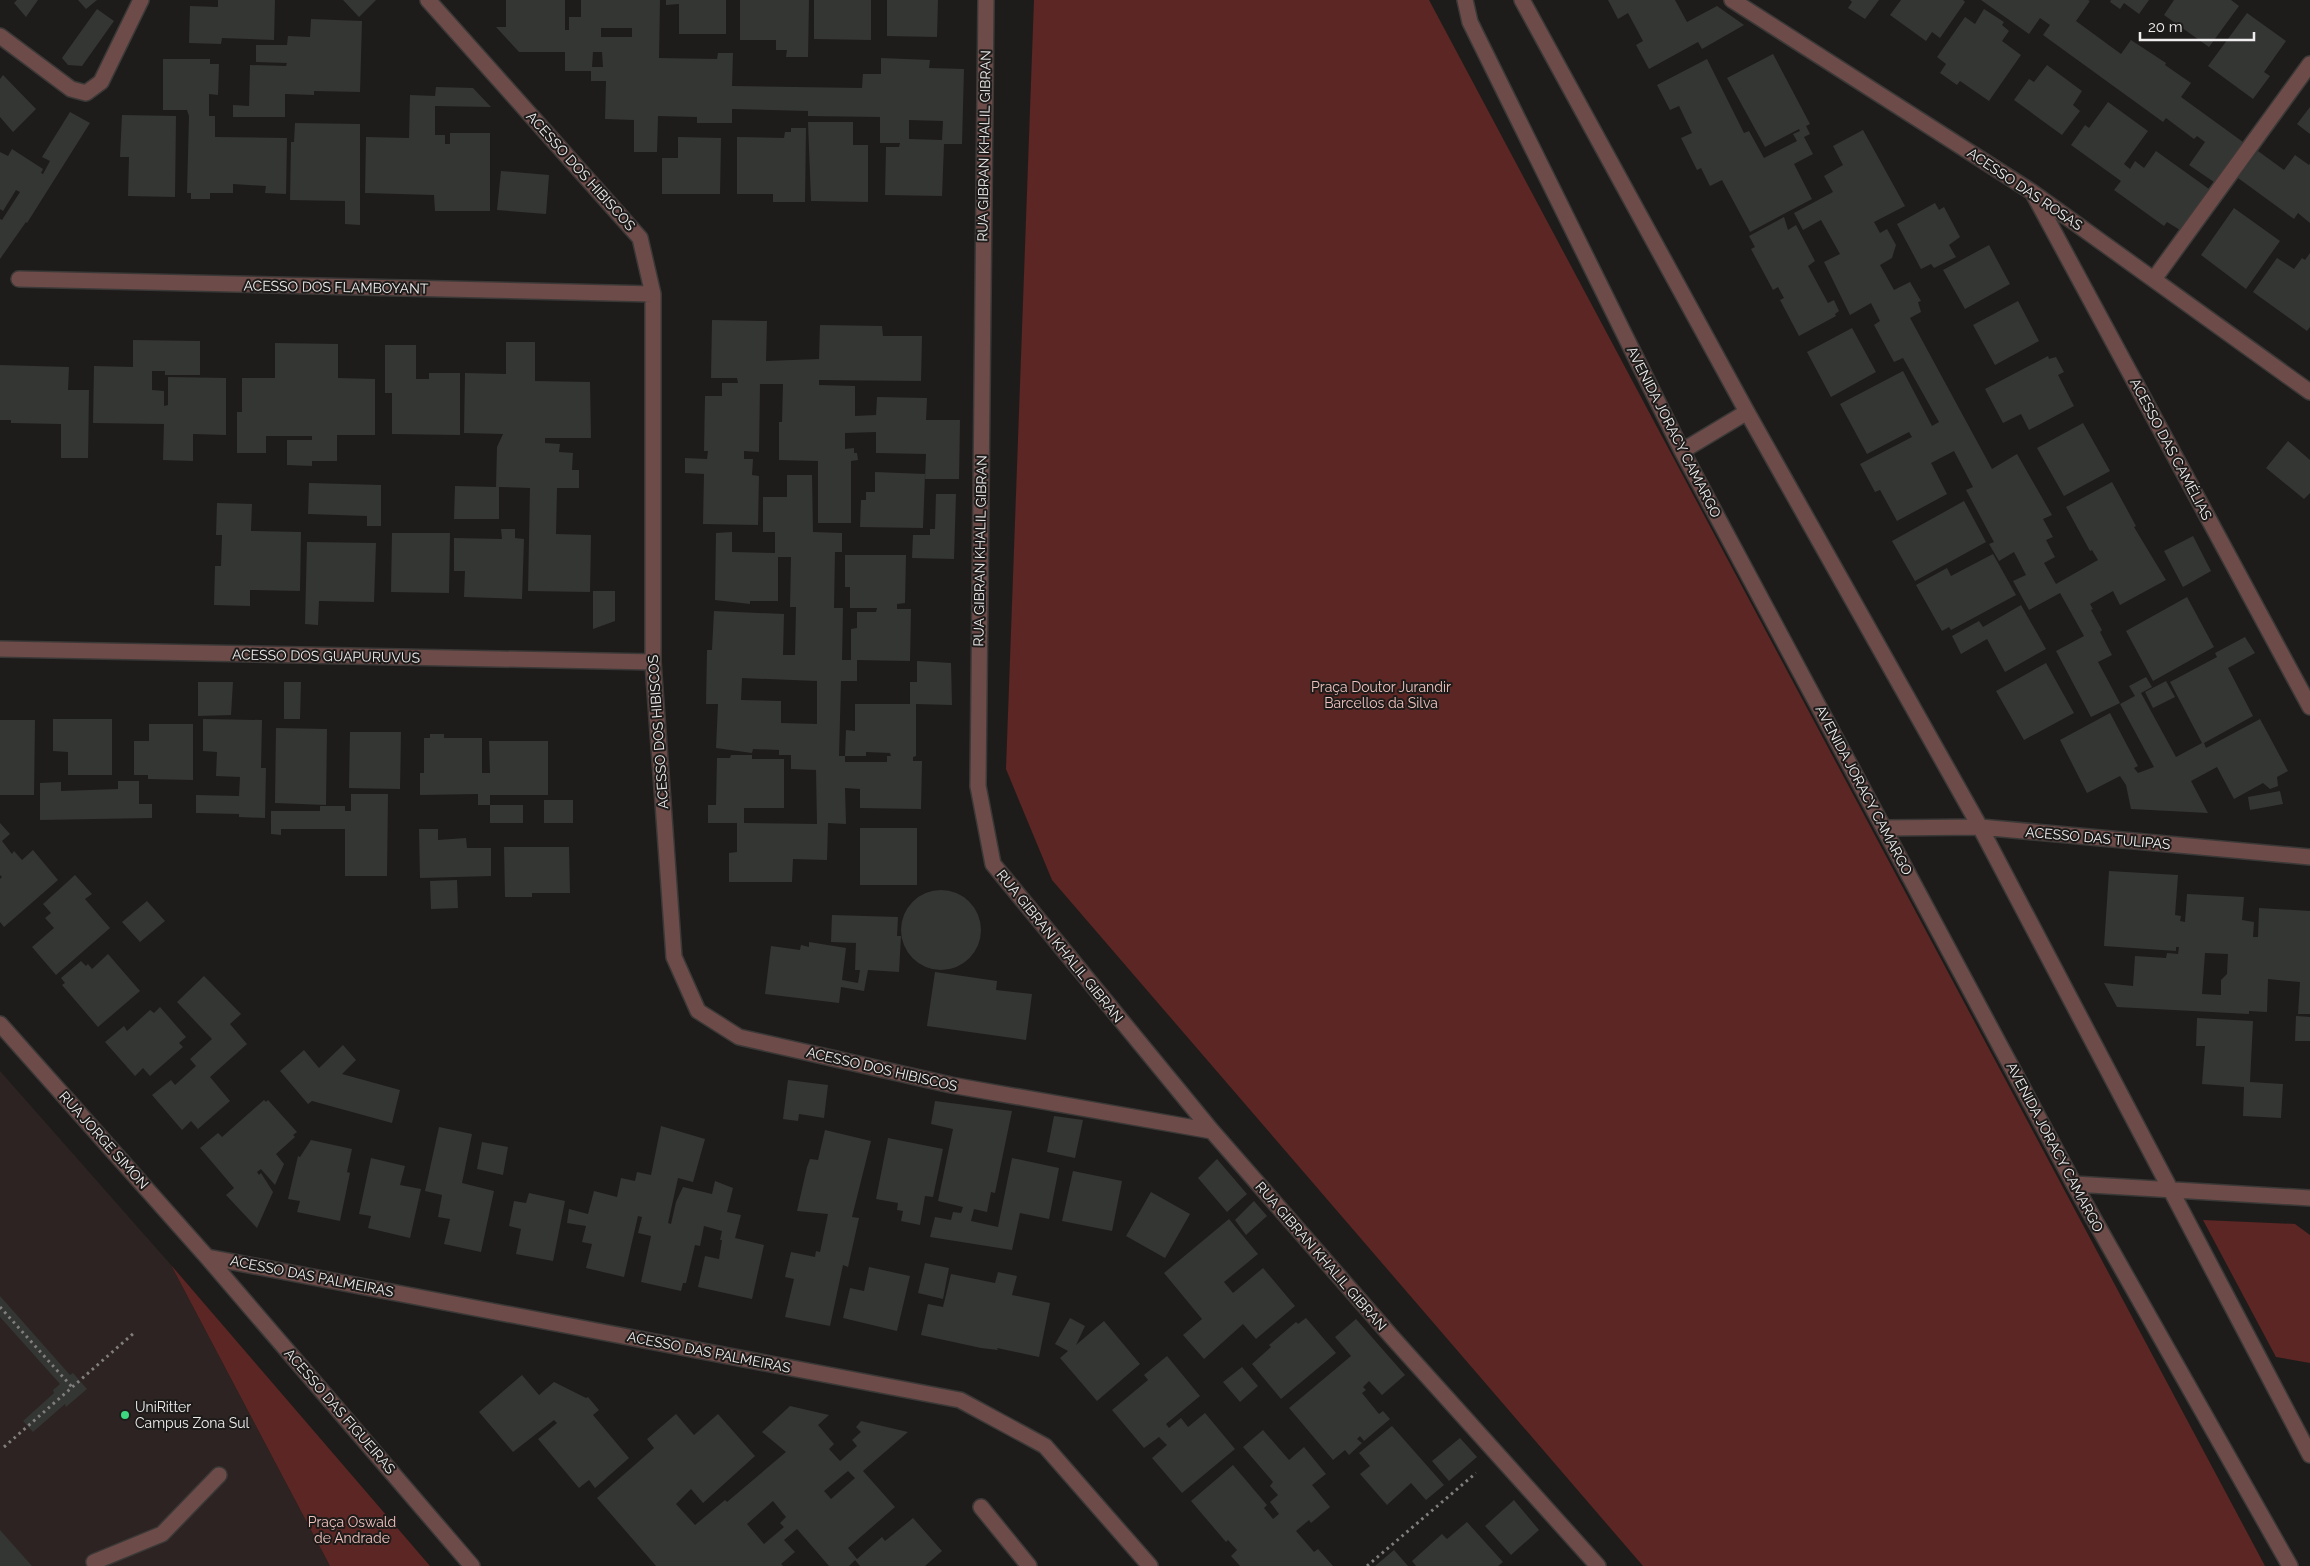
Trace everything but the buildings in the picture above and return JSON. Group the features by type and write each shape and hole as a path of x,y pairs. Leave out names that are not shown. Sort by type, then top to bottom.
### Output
{"street":[{"path":"0,36 71,89 86,93 101,82 141,0"},
{"name":"ACESSO DOS HIBISCOS","path":"428,0 640,238 653,294 653,662 674,957 698,1011 740,1037 951,1085 1212,1131"},
{"name":"RUA GIBRAN KHALIL GIBRAN","path":"986,0 978,786 993,864 1212,1131 1598,1566"},
{"name":"AVENIDA JORACY CAMARGO","path":"1465,0 1470,22 1682,451 2074,1184 2290,1566"},
{"path":"1522,0 1747,412 1980,828 2310,1455"},
{"name":"ACESSO DAS ROSAS","path":"1732,0 2032,192 2310,392"},
{"path":"2154,279 2310,64"},
{"name":"ACESSO DAS CAMÉLIAS","path":"2032,192 2310,707"},
{"name":"ACESSO DOS FLAMBOYANT","path":"19,279 653,294"},
{"path":"1682,451 1747,412"},
{"name":"ACESSO DOS GUAPURUVUS","path":"0,649 653,662"},
{"name":"ACESSO DAS TULIPAS","path":"1885,828 1980,828 2310,858"},
{"name":"RUA JORGE SIMON","path":"0,1024 207,1256"},
{"path":"2074,1184 2310,1198"},
{"name":"ACESSO DAS FIGUEIRAS","path":"207,1256 472,1566"},
{"name":"ACESSO DAS PALMEIRAS","path":"207,1256 960,1400 1045,1446 1150,1566"},
{"path":"94,1562 162,1534 219,1475"},
{"path":"981,1507 1029,1566"}],"path":[{"path":"0,1307 72,1387"},
{"path":"4,1447 135,1332"},
{"path":"1367,1566 1498,1454"}],"shaded area":[{"name":"UniRitter Campus Zona Sul","path":"0,1071 171,1265 330,1566 0,1566"}],"green space":[{"name":"Praça Doutor Jurandir Barcellos da Silva","path":"1034,0 1429,0 2265,1566 1643,1566 1052,880 1006,769"},
{"path":"2203,1220 2295,1224 2310,1235 2310,1363 2276,1357"},
{"name":"Praça Oswald de Andrade","path":"171,1265 430,1566 330,1566"}],"place":[{"name":"UniRitter Campus Zona Sul","path":"125,1415"}]}
